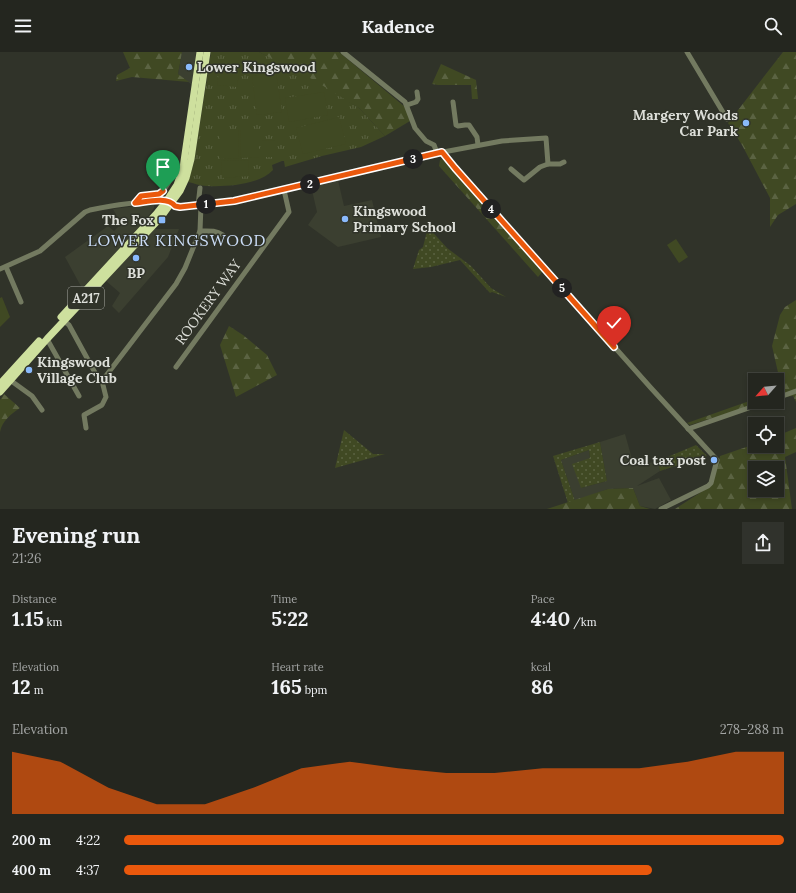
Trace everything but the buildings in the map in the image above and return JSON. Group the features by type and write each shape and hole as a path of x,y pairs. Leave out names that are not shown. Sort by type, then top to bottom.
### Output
{"highway":[{"name":"A217","path":"0,392 47,339 161,217 177,185 184,162 200,52"},
{"name":"A217","path":"0,384 157,213 180,191 189,170 207,52"}],"street":[{"path":"343,52 407,105 415,128 426,141 434,146 460,174 717,460 711,483 708,486 661,509"},
{"path":"687,52 726,119"},
{"path":"407,105 416,102 418,99 417,92"},
{"path":"453,102 456,125 470,125 477,137 478,145"},
{"path":"0,269 40,251 87,210 153,201 169,202 175,206 200,206 234,201 440,153 502,141 546,138 548,164"},
{"path":"511,169 524,180 540,167 548,164 560,164 564,162"},
{"path":"135,203 141,196 161,193 170,180"},
{"path":"102,381 176,284 185,268 200,231 200,188"},
{"name":"ROOKERY WAY","path":"176,367 289,212 284,190"},
{"path":"153,201 156,205 157,213"},
{"path":"200,231 212,230 223,235"},
{"path":"6,267 21,302"},
{"path":"64,321 69,325 99,380 102,381 106,397 102,405 84,415 86,428"},
{"path":"47,339 79,396"},
{"path":"10,380 32,396 42,410"},
{"path":"784,395 796,391"},
{"path":"688,429 748,408"}],"shaded area":[{"path":"182,52 196,52 192,85 178,74"},
{"name":"Kingswood Primary School","path":"338,180 344,206 372,200 381,237 338,247 308,225 317,212 311,186"},
{"path":"154,205 154,208 146,219 153,229 179,229 168,257 119,313 112,306 120,293 105,280 83,290 65,257 108,226 114,231 121,224 113,209"},
{"path":"625,434 634,466 658,461 660,471 637,486 659,478 671,500 655,509 640,506 633,488 608,489 575,501 561,460 589,450 590,458 581,488 607,481 600,442"}],"green space":[{"path":"123,52 182,52 178,74 189,82 132,77 116,81 117,75 130,68"},
{"path":"211,52 259,52 312,79 359,108 385,136 361,147 322,156 285,167 284,161 282,161 272,165 273,170 267,175 251,182 233,185 202,186 188,182 194,162"},
{"path":"259,52 339,52 405,107 410,121 385,136 359,108"},
{"path":"783,52 796,52 796,204 778,215 770,227 770,198 742,145 728,123"},
{"path":"441,64 476,80 478,99 472,99 471,85 432,84"},
{"path":"220,65 240,67 237,87 217,85"},
{"path":"276,72 282,112 257,115 252,76"},
{"path":"324,92 328,115 289,122 285,98"},
{"path":"339,117 346,144 303,154 296,128"},
{"path":"240,129 259,129 259,157 241,158"},
{"path":"220,130 238,130 239,158 220,159"},
{"path":"275,140 275,157 262,157 262,141"},
{"path":"444,159 543,271 538,277 439,166 440,160"},
{"path":"248,160 249,176 222,178 221,161"},
{"path":"428,227 447,248 471,266 491,288 506,297 492,292 490,293 460,260 431,267 413,269 419,250 423,247"},
{"path":"676,239 688,257 679,263 667,245"},
{"path":"2,297 10,317 0,327 0,298"},
{"path":"796,300 796,402 793,396 784,397 784,373 778,373 772,346 780,315 785,307"},
{"path":"229,326 243,335 267,355 277,375 236,397 220,345"},
{"path":"4,394 20,408 10,415 5,421 0,432 0,400"},
{"path":"748,401 748,407 690,425 687,423"},
{"path":"796,428 796,452 785,457 792,509 675,509 712,485 720,456 748,446 748,453 784,453 784,433"},
{"path":"344,430 373,454 385,454 335,468"},
{"path":"600,442 607,481 581,488 572,464 590,458 589,450 561,460 575,501 568,503 553,456"},
{"path":"696,445 707,456 660,471 658,461"},
{"path":"633,488 640,506 650,509 547,509 608,489"}],"place":[{"name":"Lower Kingswood","path":"189,67"},
{"name":"Margery Woods Car Park","path":"746,123"},
{"name":"Kingswood Primary School","path":"345,219"},
{"name":"The Fox","path":"162,220"},
{"name":"BP","path":"136,258"},
{"name":"Kingswood Village Club","path":"29,370"},
{"name":"Coal tax post","path":"714,460"}],"district":[{"name":"LOWER KINGSWOOD","path":"177,240"}],"route":[{"path":"163,191 159,194 141,196 135,203 153,201 166,202 180,207 234,201 442,152 614,347"}]}
